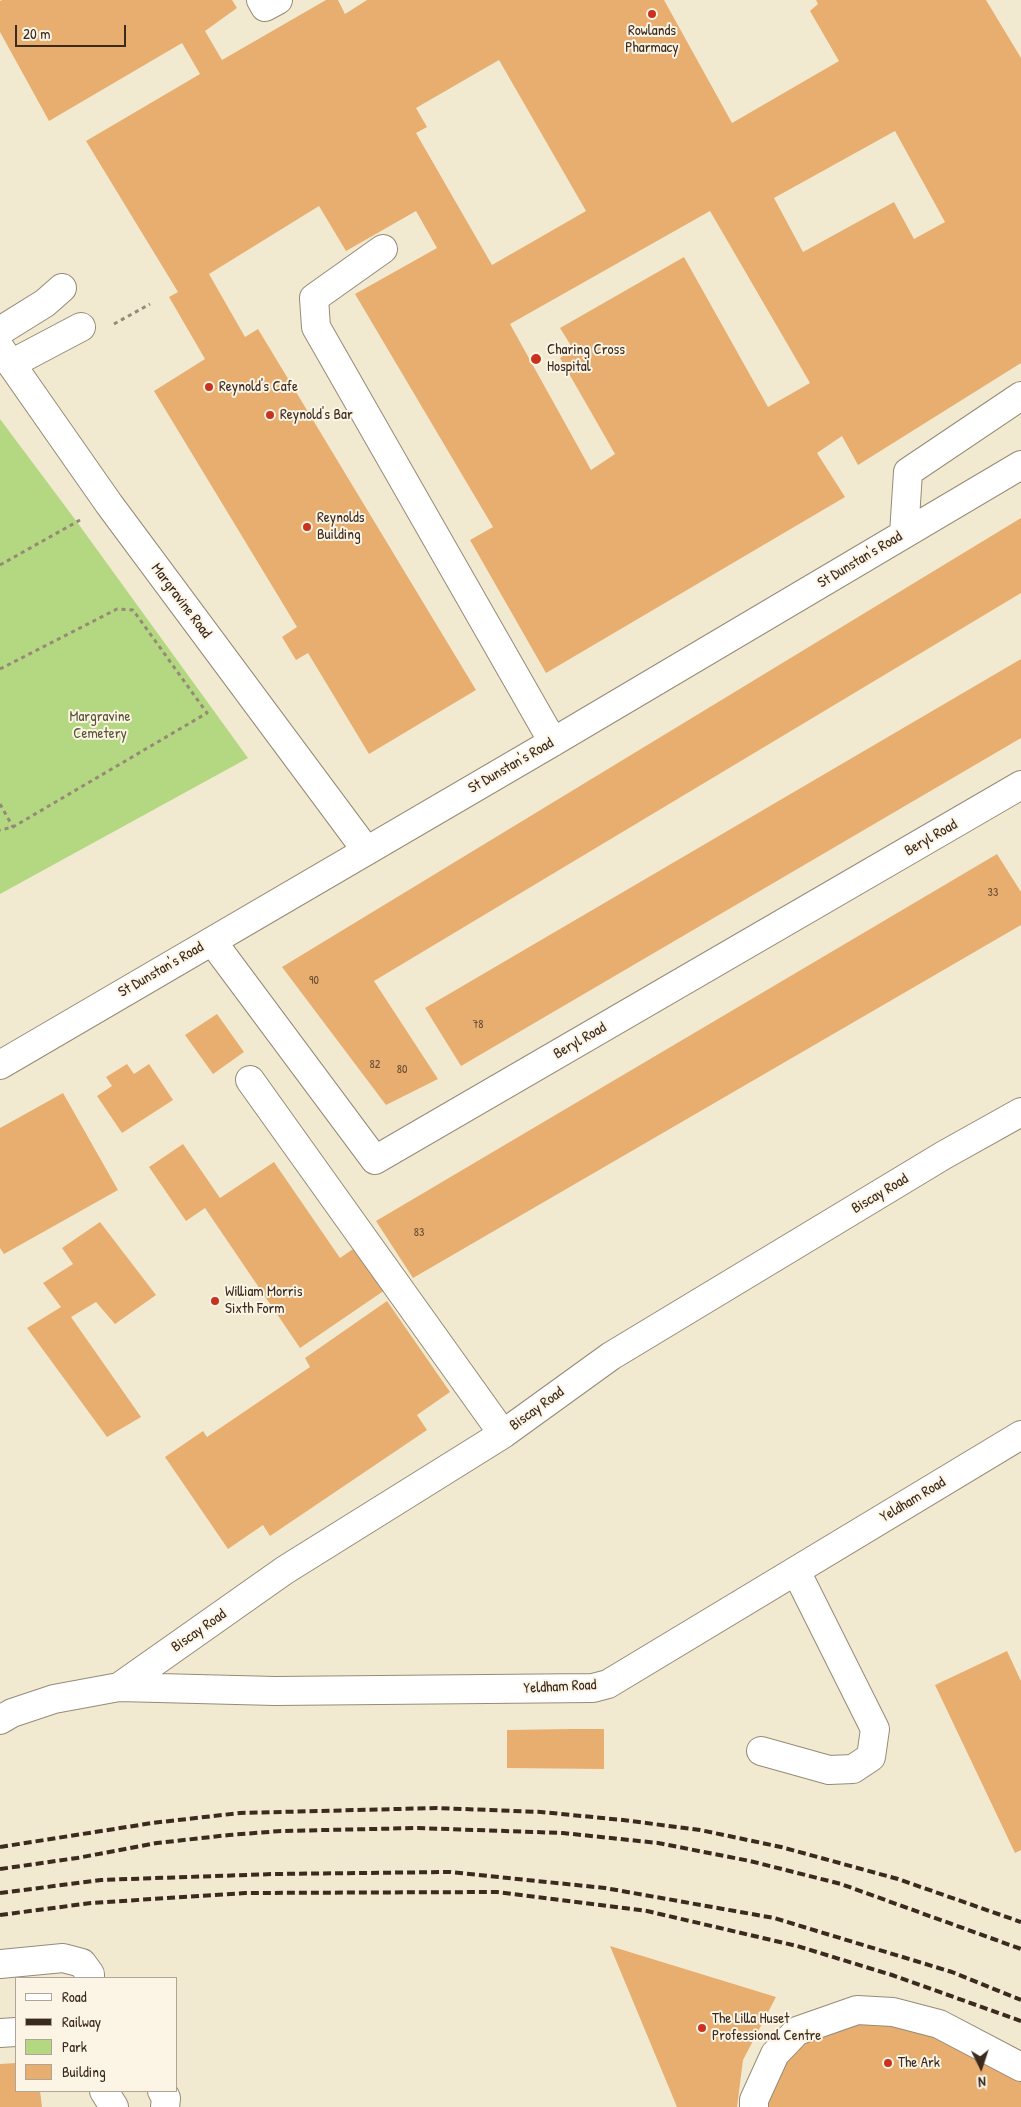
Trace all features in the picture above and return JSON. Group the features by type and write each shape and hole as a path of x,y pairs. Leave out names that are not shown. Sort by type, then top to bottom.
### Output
{"street":[{"path":"261,0 265,7 278,0"},
{"path":"383,249 314,298 316,328 553,742"},
{"path":"0,331 45,303 62,288"},
{"path":"6,356 81,327"},
{"name":"Margravine Road","path":"6,356 109,504 366,850"},
{"path":"904,534 908,472 1021,396"},
{"name":"St Dunstan's Road","path":"0,1065 553,742 1021,465"},
{"name":"Beryl Road","path":"212,941 376,1160 1021,785"},
{"path":"250,1080 503,1434"},
{"name":"Biscay Road","path":"0,1720 12,1713 54,1699 119,1687 285,1570 503,1434 611,1356 944,1155 1021,1112"},
{"name":"Yeldham Road","path":"119,1687 275,1691 593,1688 608,1684 1021,1435"},
{"path":"761,1751 829,1770 853,1769 871,1757 875,1729 796,1571"},
{"path":"0,1964 63,1958 82,1963 93,1977"},
{"path":"754,2107 754,2100 774,2054 797,2030 857,2010 893,2012 939,2024 1021,2067"},
{"path":"0,2033 15,2032"},
{"path":"105,2092 114,2107"},
{"path":"163,2092 166,2098 165,2107"}],"path":[{"path":"121,320 150,304"},
{"path":"0,565 109,504"},
{"path":"0,669 117,609 133,610 206,713 13,827 0,830"},
{"path":"0,804 13,827"}],"green space":[{"name":"Margravine Cemetery","path":"0,419 248,758 0,894"}],"building":[{"name":"Charing Cross Hospital","path":"232,0 237,8 205,31 222,60 326,0 338,0 345,14 367,0 664,0 732,123 839,61 810,11 818,4 816,0 986,0 1021,58 1021,363 858,465 842,436 817,453 845,497 546,673 470,540 493,527 355,294 437,248 416,211 346,251 319,206 209,274 245,337 258,329 476,690 369,754 308,653 296,660 282,637 297,627 154,391 205,359 169,297 178,292 86,141 200,74 182,43 49,121 0,32 0,1","holes":["499,60 586,211 492,265 416,133 427,127 416,108","895,131 945,222 914,239 894,202 803,252 774,198","710,211 810,383 768,407 684,257 560,328 573,349 560,358 615,454 591,470 510,324"]},
{"path":"1021,518 1021,593 374,981 438,1079 386,1105 282,967"},
{"path":"1021,659 1021,738 461,1066 425,1008"},
{"path":"997,854 1021,892 1021,925 413,1278 376,1221"},
{"path":"217,1014 244,1052 213,1074 185,1035"},
{"path":"127,1064 134,1074 149,1064 173,1100 122,1133 97,1096 112,1086 106,1077"},
{"path":"63,1093 118,1190 4,1254 0,1248 0,1128"},
{"path":"183,1144 220,1198 274,1162 340,1258 356,1247 385,1290 300,1348 205,1208 186,1221 149,1167"},
{"path":"100,1222 156,1295 115,1324 96,1302 71,1317 141,1417 107,1437 27,1328 61,1307 43,1283 73,1264 62,1248"},
{"path":"387,1301 450,1392 417,1415 427,1430 270,1536 263,1525 228,1549 165,1457 203,1431 207,1437 310,1367 305,1358"},
{"path":"1007,1651 1021,1681 1021,1850 1015,1853 935,1685"},
{"path":"604,1729 604,1769 507,1768 507,1730"},
{"name":"The Lilla Huset Professional Centre","path":"610,1946 776,1997 743,2060 737,2107 677,2107"},
{"name":"The Ark","path":"854,2017 924,2030 1021,2074 1021,2107 758,2107 768,2079 808,2038"},
{"path":"15,2063 15,2092 40,2092 42,2107 0,2107 0,2064"}],"railway":[{"path":"0,1847 152,1823 240,1813 437,1808 541,1812 700,1830 781,1847 898,1879 1021,1922"},
{"path":"0,1869 77,1858 157,1843 281,1831 418,1828 563,1833 658,1843 750,1861 841,1884 1021,1949"},
{"path":"0,1893 101,1880 274,1874 450,1872 605,1888 774,1918 952,1972 1021,2000"},
{"path":"0,1915 91,1903 245,1893 497,1892 647,1911 797,1946 892,1975 1021,2021"}],"place":[{"name":"Rowlands Pharmacy","path":"652,14"},
{"name":"Charing Cross Hospital","path":"536,359"},
{"name":"Reynold's Cafe","path":"209,387"},
{"name":"Reynold's Bar","path":"270,415"},
{"name":"Reynolds Building","path":"307,527"},
{"name":"William Morris Sixth Form","path":"215,1301"},
{"name":"The Lilla Huset Professional Centre","path":"702,2028"},
{"name":"The Ark","path":"888,2063"}]}
